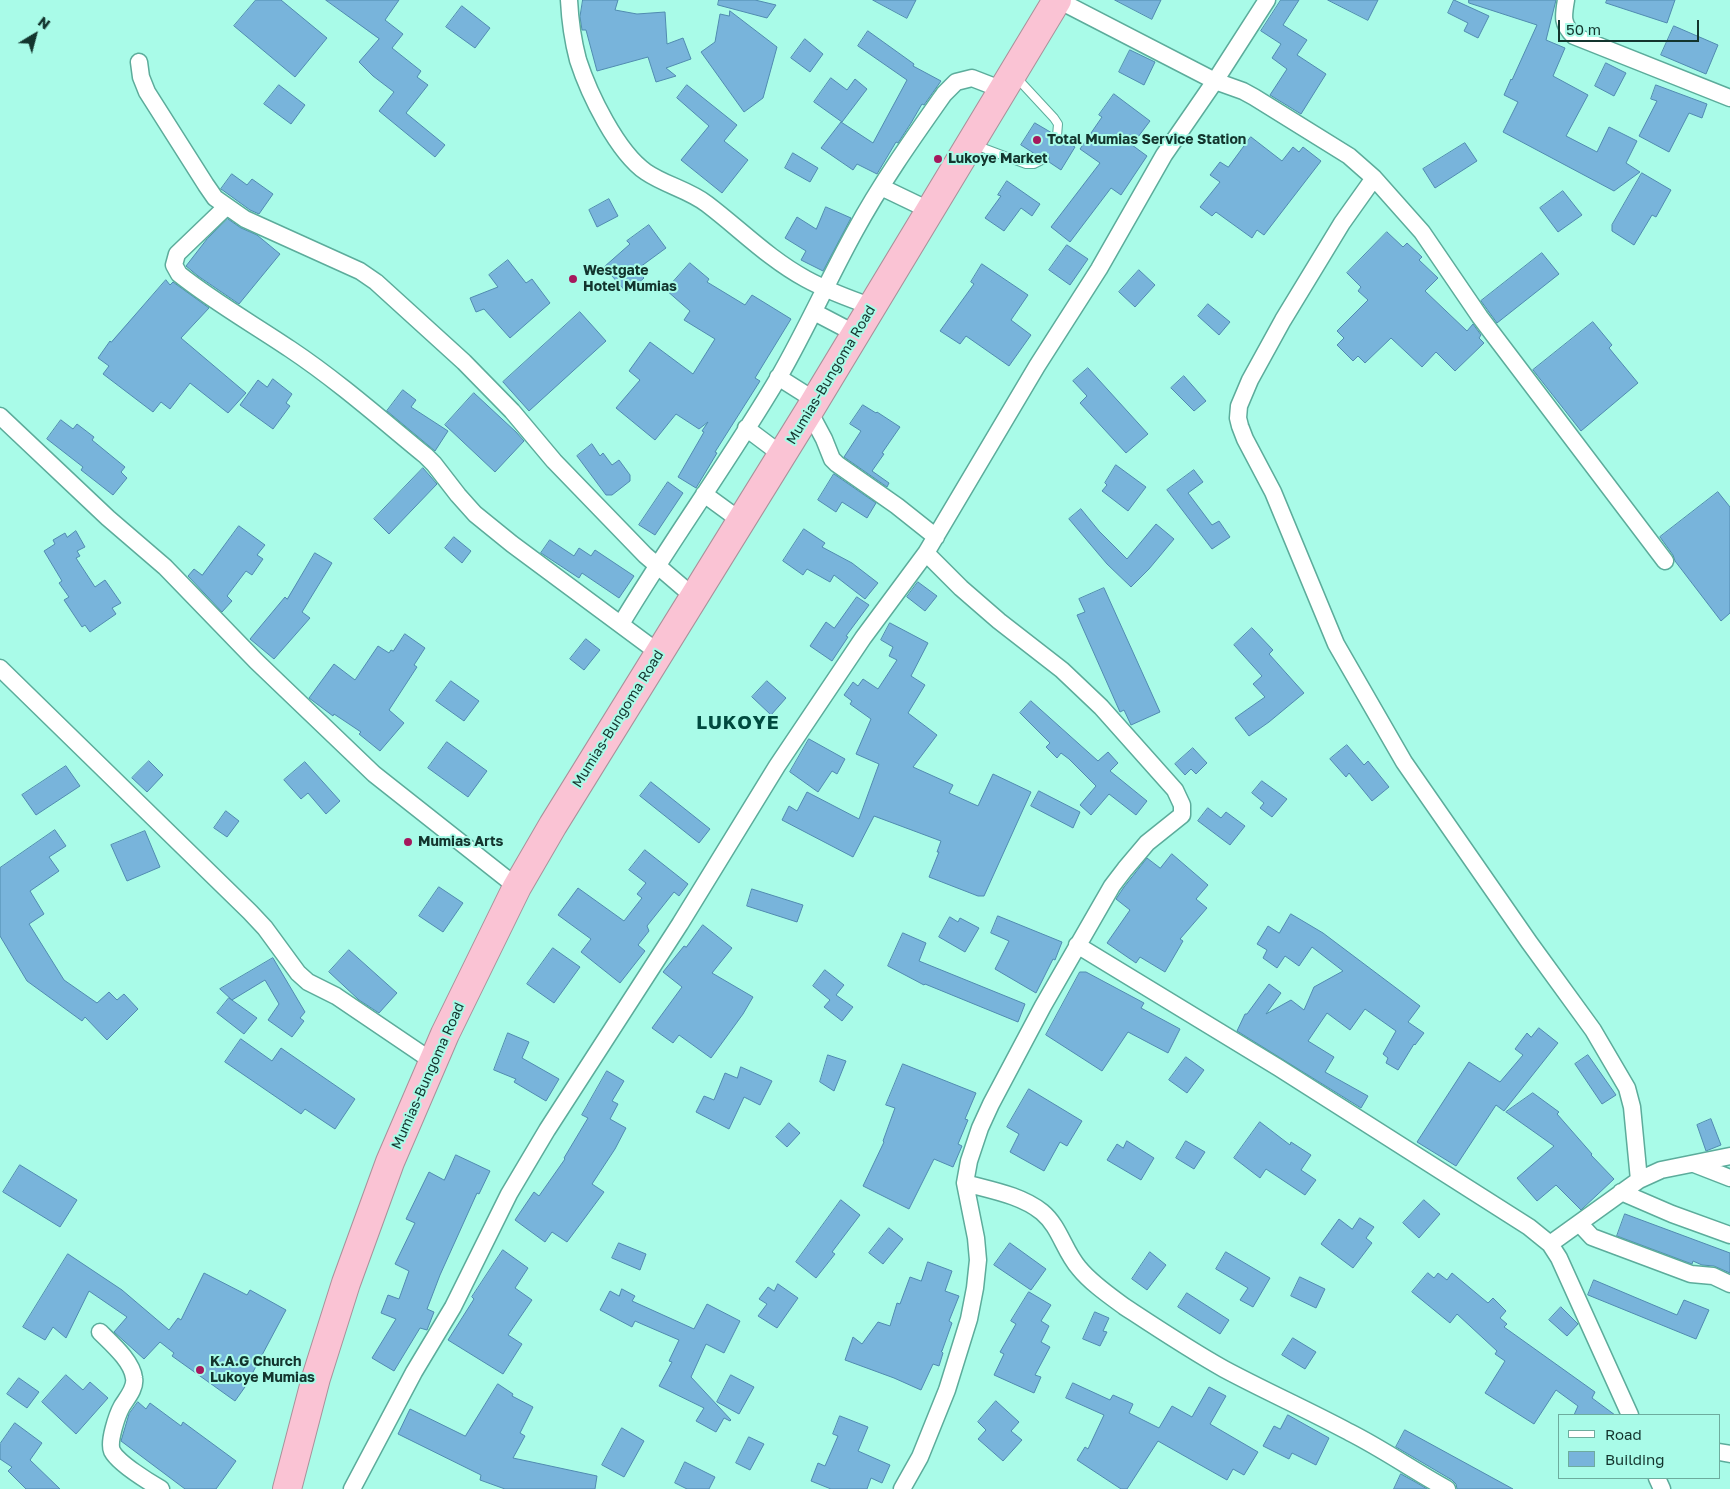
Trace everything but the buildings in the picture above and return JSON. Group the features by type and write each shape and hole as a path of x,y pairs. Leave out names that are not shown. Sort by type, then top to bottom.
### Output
{"highway":[{"name":"Mumias-Bungoma Road","path":"287,1489 316,1378 346,1283 390,1162 432,1061 517,887 553,825 873,307 1058,0"}],"street":[{"path":"569,0 578,58 586,82 608,125 621,146 633,160 659,180 704,202 774,258 805,278 826,289 873,307"},
{"path":"1058,0 1215,81 1243,91 1349,156 1374,178 1422,232 1480,317 1665,560"},
{"path":"352,1489 414,1372 453,1307 509,1194 547,1130 680,924 777,766 863,638 926,553 1037,366 1099,269 1164,155 1215,81 1267,0"},
{"path":"1566,0 1564,25 1574,36 1730,98"},
{"path":"140,62 141,77 147,92 216,198 226,207 262,227 360,271 376,282 464,362 512,411 560,467 645,554 694,596"},
{"path":"621,624 778,378 855,231 881,187 944,94 956,82 972,78 1008,82"},
{"path":"1374,178 1342,223 1283,320 1250,380 1239,406 1238,418 1240,426 1273,492 1336,644 1404,762 1529,942 1593,1030 1627,1088 1632,1107 1639,1180"},
{"path":"881,187 931,211"},
{"path":"226,207 177,254 174,265 180,274 231,311 292,350 329,378 434,464 458,496 475,514 512,544 659,653"},
{"path":"814,312 856,334"},
{"path":"778,378 812,406 832,458 837,464 897,506 936,537"},
{"path":"0,416 108,518 165,567 256,661 374,774 517,887"},
{"path":"746,428 782,455"},
{"path":"704,494 741,521"},
{"path":"902,1489 920,1458 947,1390 969,1319 976,1288 978,1260 976,1238 964,1183 969,1161 991,1104 1043,1006 1112,886 1147,843 1182,815 1183,809 1180,799 1174,790 1101,707 1062,670 1005,626 961,588 926,553"},
{"path":"0,668 250,912 265,928 303,978 336,996 432,1061"},
{"path":"1077,946 1279,1068 1529,1227 1550,1244 1574,1288 1630,1414"},
{"path":"1550,1244 1639,1180 1661,1170 1730,1156"},
{"path":"1694,1164 1730,1178"},
{"path":"964,1183 1027,1203 1040,1210 1060,1233 1067,1252 1087,1277 1124,1306 1167,1335 1231,1372 1352,1433 1445,1488"},
{"path":"1621,1192 1672,1214 1730,1235"},
{"path":"1578,1223 1592,1236 1691,1274 1713,1276 1730,1284"},
{"path":"100,1332 126,1360 134,1376 133,1387 116,1421 111,1448 127,1465 161,1489"}],"lane":[{"path":"1008,82 1054,118 1058,124 1057,136"},
{"path":"971,144 1026,164 1034,164 1044,159"}],"place":[{"name":"Total Mumias Service Station","path":"1037,140"},
{"name":"Lukoye Market","path":"938,159"},
{"name":"Westgate Hotel Mumias","path":"573,279"},
{"name":"Mumias Arts","path":"408,842"},
{"name":"K.A.G Church Lukoye Mumias","path":"200,1370"}],"district":[{"name":"LUKOYE","path":"738,723"}]}
